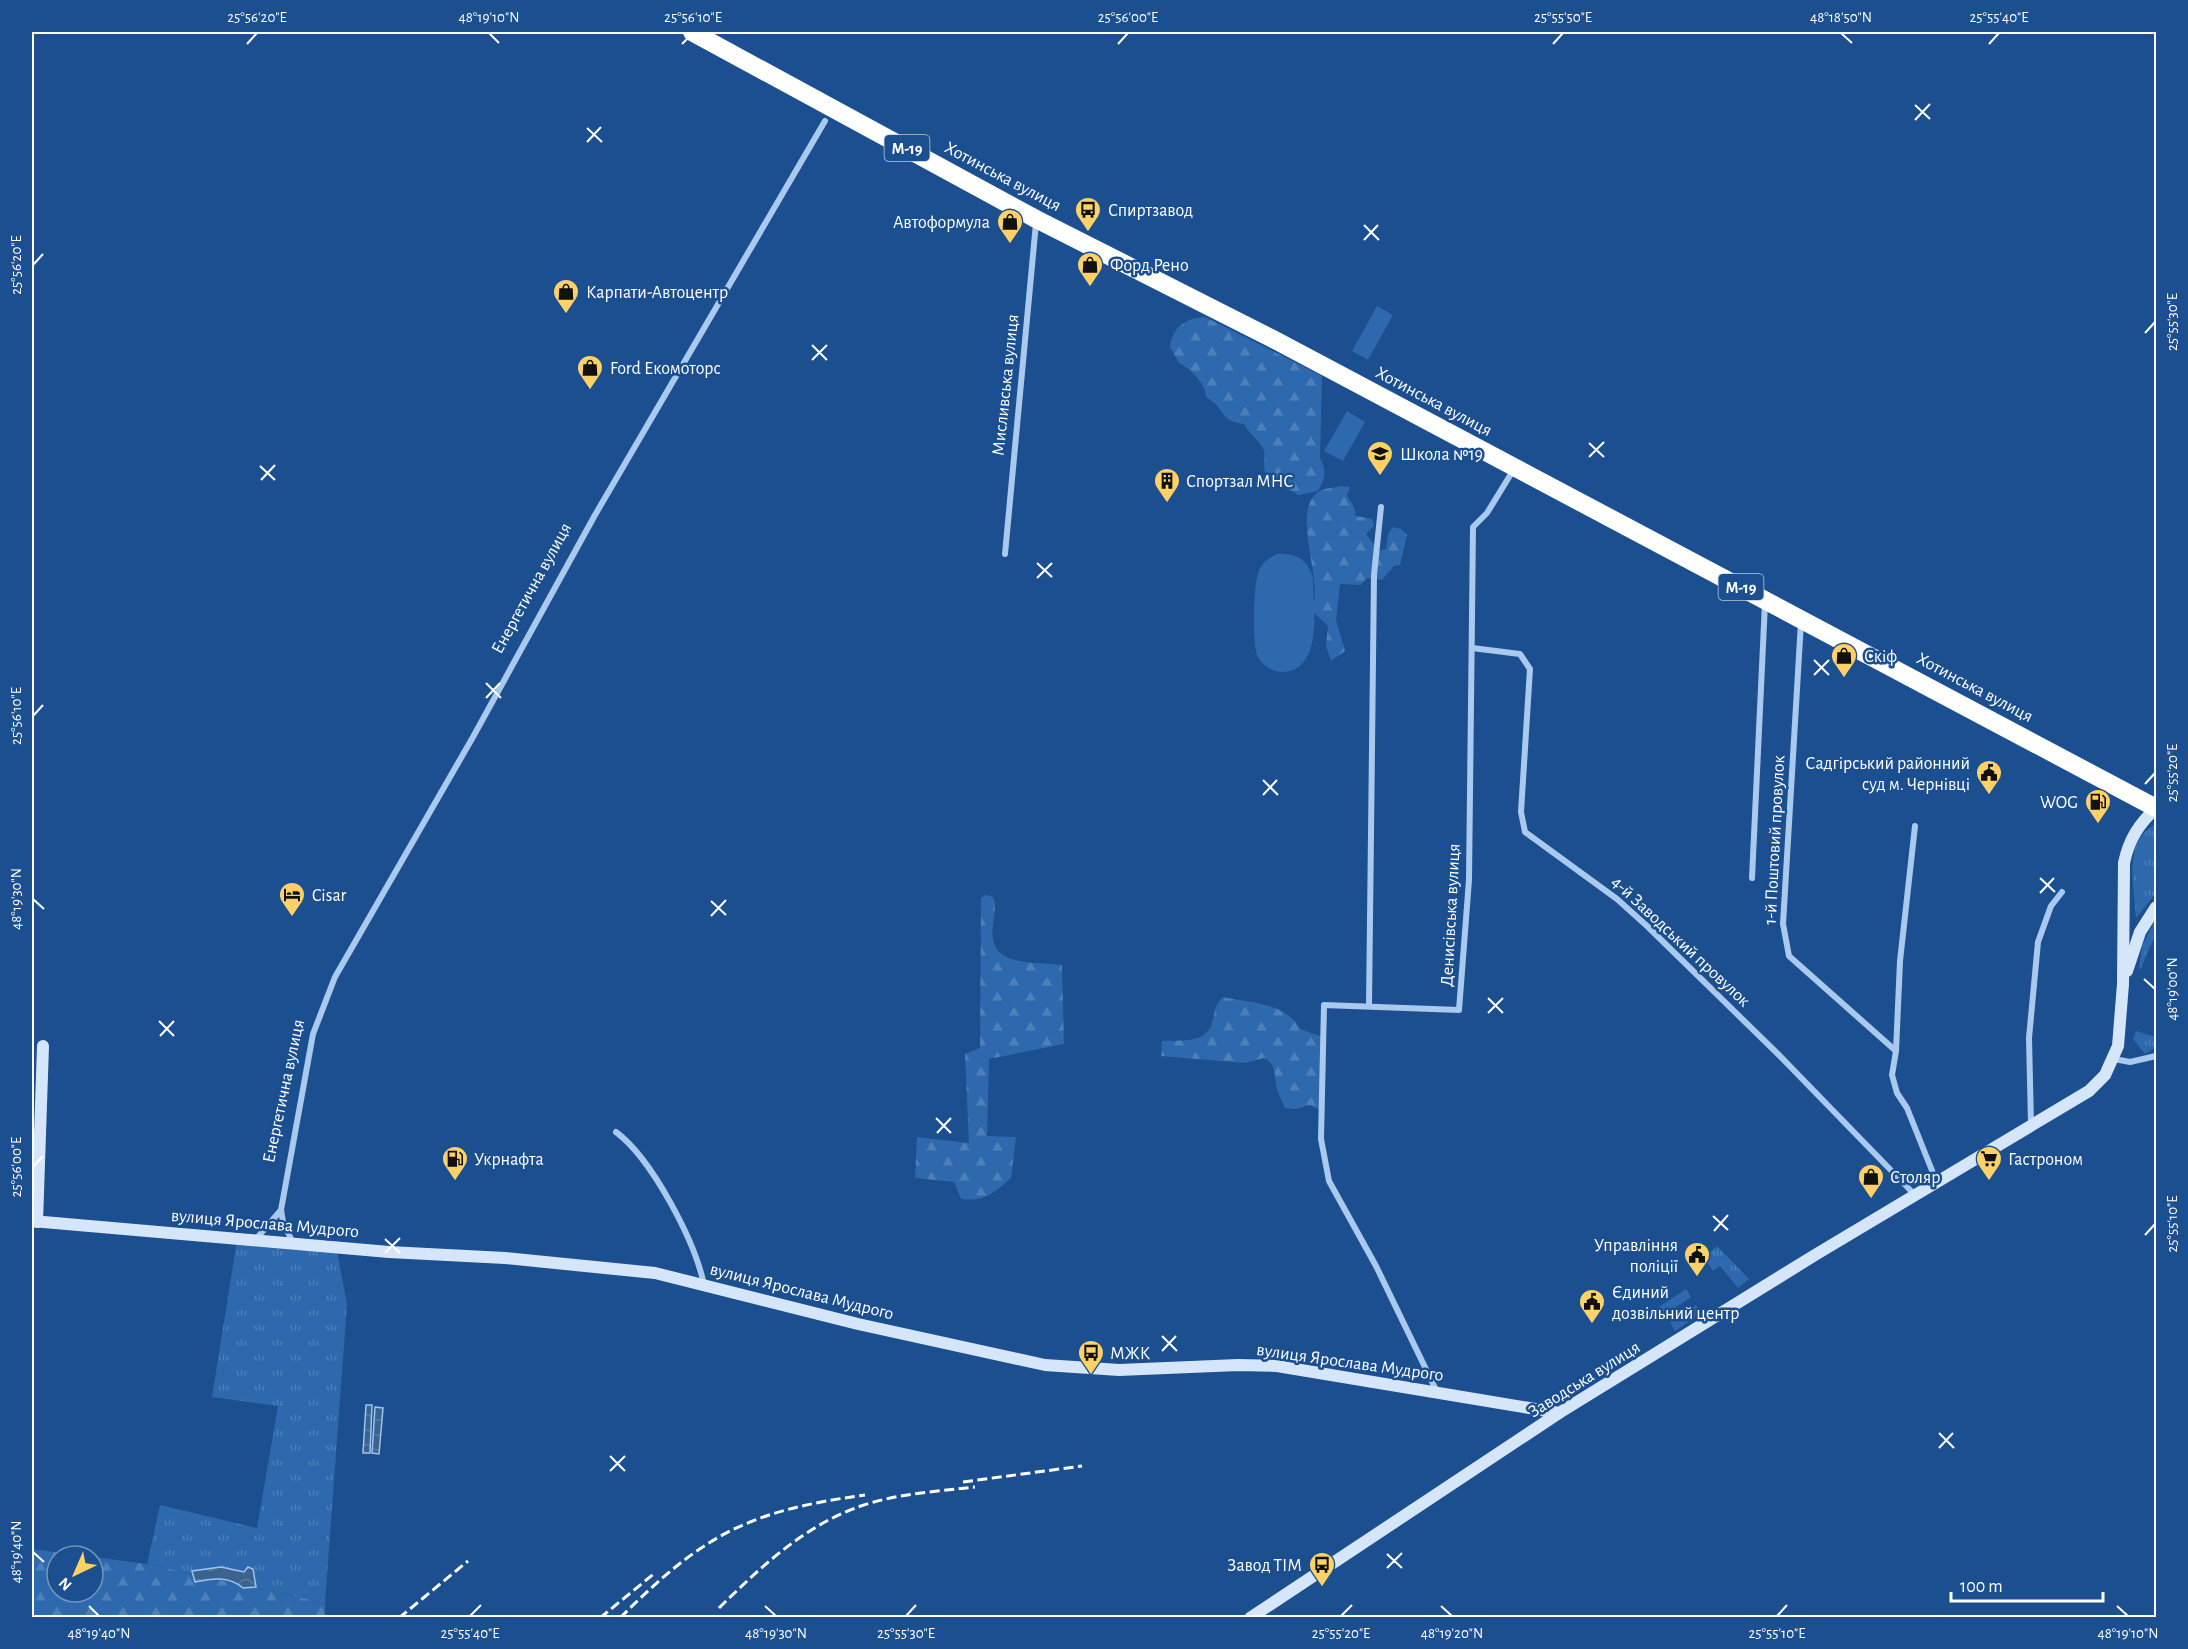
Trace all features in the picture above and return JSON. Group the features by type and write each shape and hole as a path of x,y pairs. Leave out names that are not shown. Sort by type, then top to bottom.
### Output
{"highway":[{"name":"Хотинська вулиця","path":"692,32 829,114 1274,339 2156,808"}],"main road":[{"name":"Заводська вулиця","path":"1250,1617 1559,1413 1815,1255 2032,1128 2089,1091 2105,1075 2114,1059 2119,1036 2124,863 2132,837 2156,808"},
{"name":"Заводська вулиця","path":"2122,984 2140,932 2157,907"},
{"path":"34,1221 43,1046"},
{"name":"вулиця Ярослава Мудрого","path":"34,1221 389,1252 505,1258 632,1271 655,1274 858,1324 1045,1365 1119,1370 1238,1365 1277,1366 1559,1413"}],"street":[{"name":"Енергетична вулиця","path":"293,1243 283,1222 281,1210 313,1034 335,977 479,727 595,516 829,114"},
{"name":"Мисливська вулиця","path":"1005,554 1036,219"},
{"name":"Денисівська вулиця","path":"1437,1392 1376,1266 1329,1181 1321,1139 1324,1005 1459,1010 1470,880 1473,527 1486,513 1515,468"},
{"path":"1370,1006 1374,575 1381,507"},
{"path":"1752,878 1766,600"},
{"name":"1-й Поштовий провулок","path":"1801,619 1783,924 1785,941 1789,956 1896,1051"},
{"name":"4-й Заводський провулок","path":"1472,648 1521,654 1530,669 1521,812 1526,832 1617,899 1647,926 1780,1056 1917,1196"},
{"path":"1915,826 1900,961 1896,1051 1892,1075 1897,1093 1907,1108 1937,1184"},
{"path":"2032,1128 2029,1038 2038,942 2051,906 2062,892"},
{"path":"2114,1059 2130,1062 2157,1056"},
{"path":"616,1132 629,1142 639,1155 672,1206 699,1263 704,1286"},
{"path":"256,1239 281,1210"}],"green space":[{"path":"1377,306 1393,315 1368,360 1352,351"},
{"path":"1205,317 1322,376 1320,458 1324,467 1324,475 1318,491 1298,495 1269,479 1264,469 1264,451 1261,444 1244,424 1226,417 1206,397 1197,377 1179,363 1170,347 1174,334 1186,322"},
{"path":"1347,411 1365,422 1343,461 1324,451"},
{"path":"1340,486 1350,487 1347,496 1354,507 1356,516 1372,519 1374,526 1366,534 1379,551 1386,549 1388,534 1393,527 1401,529 1407,535 1400,565 1394,566 1382,580 1367,578 1361,585 1340,584 1336,620 1345,651 1331,661 1326,646 1328,626 1312,611 1315,598 1314,581 1307,527 1308,511 1312,499 1322,490"},
{"path":"1277,554 1290,554 1300,558 1308,566 1313,578 1314,619 1311,648 1305,660 1296,668 1283,672 1271,669 1261,662 1257,655 1254,638 1258,575 1263,563"},
{"path":"2155,825 2156,893 2136,918 2134,853 2145,832"},
{"path":"986,895 993,897 994,900 993,939 997,949 1014,960 1062,965 1064,1044 989,1059 987,1136 1016,1137 1011,1178 988,1195 969,1200 961,1199 954,1182 915,1178 917,1137 969,1143 965,1054 980,1048 981,898"},
{"path":"2156,919 2153,940 2142,968 2139,969 2142,946"},
{"path":"1223,997 1266,1005 1286,1013 1300,1029 1323,1037 1321,1110 1309,1105 1296,1109 1285,1108 1277,1089 1273,1067 1264,1058 1245,1063 1161,1056 1162,1041 1192,1040 1204,1035 1212,1023 1216,1006"},
{"path":"2136,1031 2156,1037 2156,1047 2145,1054 2133,1039"},
{"path":"237,1240 337,1251 347,1304 325,1603 147,1564 160,1505 257,1528 278,1406 212,1397"},
{"path":"1717,1246 1749,1279 1738,1288 1720,1266 1713,1271 1704,1258"},
{"path":"1686,1289 1691,1297 1664,1315 1659,1307"},
{"path":"1696,1305 1702,1313 1675,1331 1670,1322"},
{"path":"32,1549 45,1551 45,1604 105,1604 105,1559 147,1564 325,1603 325,1617 32,1617"}],"water":[{"path":"366,1405 372,1405 370,1453 363,1453"},
{"path":"375,1407 383,1408 379,1454 372,1453"},
{"path":"221,1567 244,1572 248,1567 253,1569 256,1587 243,1588 232,1581 220,1579 195,1582 192,1571"}],"railway":[{"path":"963,1482 1082,1466"},
{"path":"719,1608 753,1575 790,1545 809,1531 851,1510 886,1499 975,1487"},
{"path":"620,1618 677,1566 704,1546 730,1531 789,1509 865,1495"},
{"path":"399,1618 468,1561"},
{"path":"600,1618 656,1572"}],"place":[{"name":"Спиртзавод","path":"1088,233"},
{"name":"Автоформула","path":"1010,245"},
{"name":"Форд Рено","path":"1090,288"},
{"name":"Карпати-Автоцентр","path":"566,315"},
{"name":"Ford Екомоторс","path":"590,391"},
{"name":"Школа №19","path":"1380,477"},
{"name":"Спортзал МНС","path":"1167,504"},
{"name":"Скіф","path":"1844,679"},
{"name":"Садгірський районний суд м. Чернівці","path":"1989,796"},
{"name":"WOG","path":"2098,825"},
{"name":"Cisar","path":"292,918"},
{"name":"Укрнафта","path":"455,1182"},
{"name":"Гастроном","path":"1989,1182"},
{"name":"Столяр","path":"1871,1200"},
{"name":"Управління поліції","path":"1697,1278"},
{"name":"Єдиний дозвільний центр","path":"1592,1325"},
{"name":"МЖК","path":"1091,1376"},
{"name":"Завод ТІМ","path":"1322,1588"}]}
